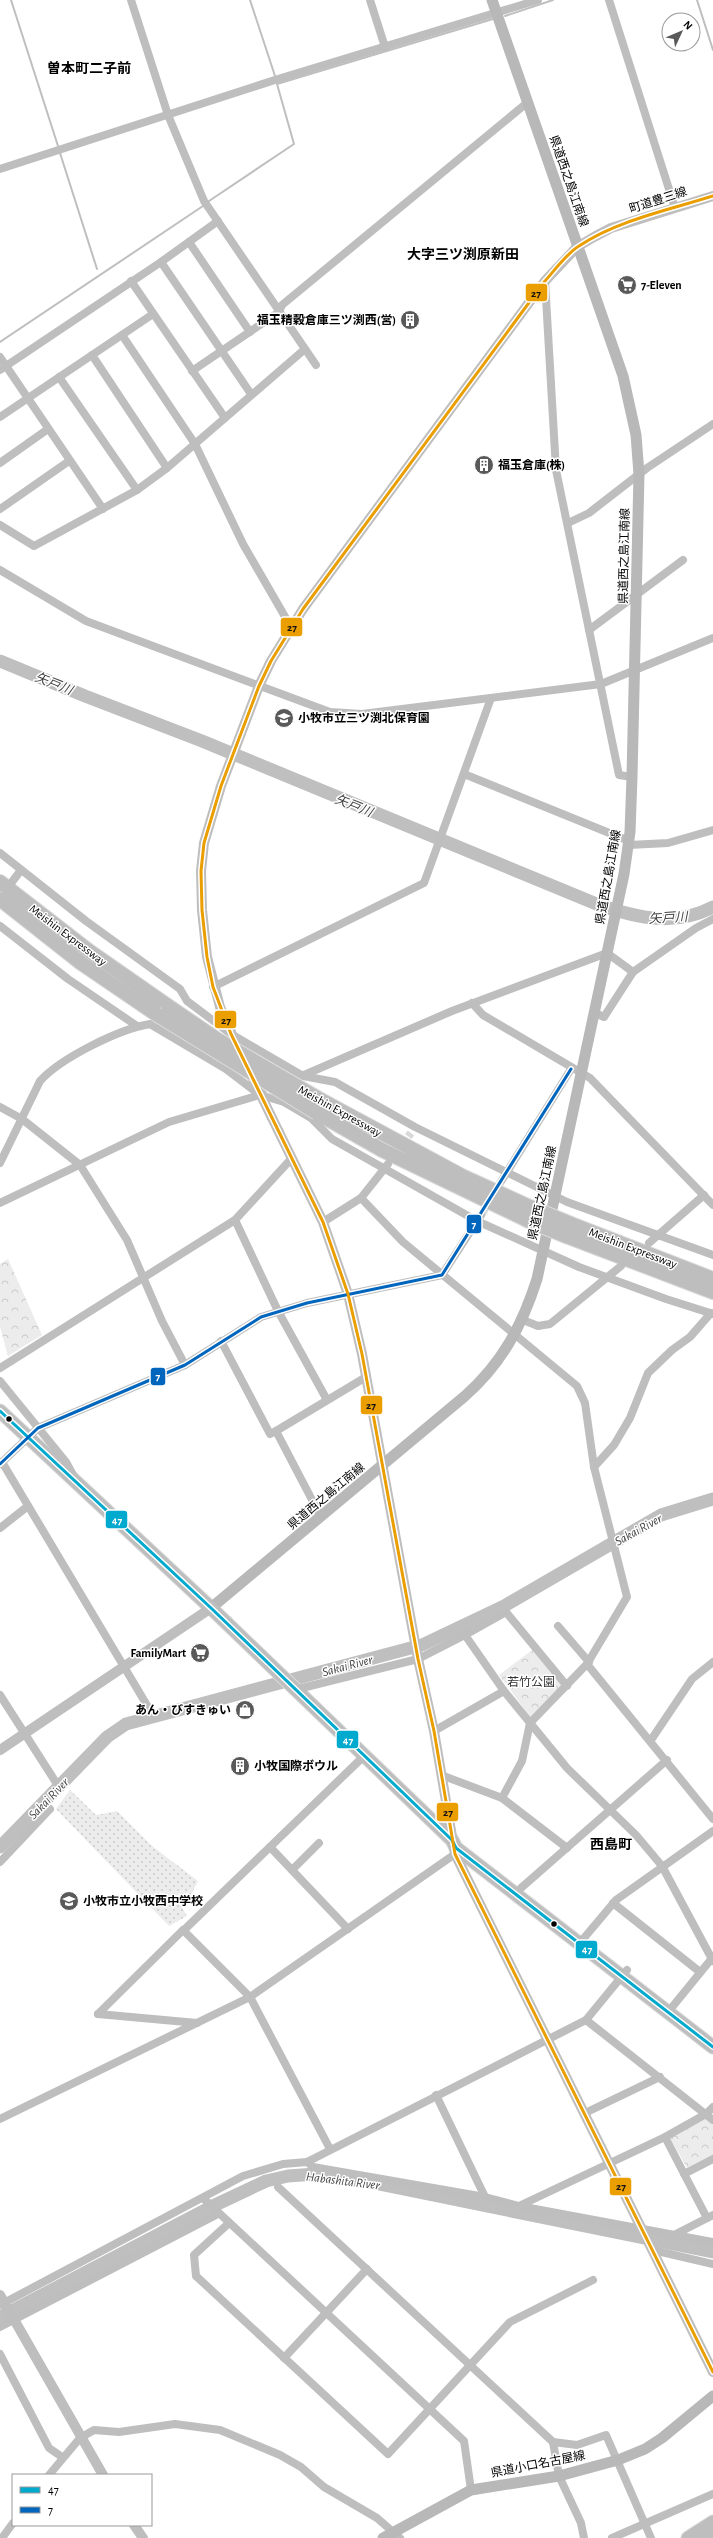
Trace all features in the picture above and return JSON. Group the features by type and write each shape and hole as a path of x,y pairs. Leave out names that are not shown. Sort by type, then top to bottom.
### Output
{"highway":[{"name":"Meishin Expressway","path":"6,882 89,951 218,1040 319,1099 528,1214"},
{"name":"Meishin Expressway","path":"0,899 153,1019 317,1113 403,1160 713,1292"},
{"name":"Meishin Expressway","path":"568,1230 713,1279"},
{"path":"0,1411 211,1608 294,1690 452,1840 456,1848 624,1973 673,2006 713,2037"},
{"path":"452,1840 460,1842 521,1888 584,1938 713,2047"},
{"path":"688,2538 713,2522"},
{"path":"703,2538 713,2532"}],"main road":[{"name":"県道西之島江南線","path":"211,1608 482,1381 497,1363 523,1320 537,1279 620,893 629,843 635,671 638,474 636,435 624,376 577,247 492,0"},
{"name":"県道小口名古屋線","path":"392,2536 471,2490 560,2476 618,2460 645,2448 662,2438 713,2396"}],"street":[{"path":"131,0 168,115 204,201 316,365"},
{"path":"370,0 385,47"},
{"path":"0,169 538,0"},
{"path":"609,0 675,208"},
{"path":"192,371 279,312 282,305 528,102"},
{"name":"町道豊三線","path":"713,196 611,228 577,247 545,281 291,627 259,686 237,744 210,820 201,871 205,941 213,987 231,1034 324,1222 348,1294 366,1377 414,1639 434,1731 455,1854 713,2372"},
{"path":"3,368 131,281 162,262 218,221"},
{"path":"189,242 250,332"},
{"path":"162,262 251,394"},
{"path":"131,281 225,418"},
{"path":"545,281 556,470 619,776 632,777"},
{"path":"0,417 153,314"},
{"path":"122,335 195,444 243,544 291,627"},
{"path":"0,525 34,546 137,490 167,468 304,348"},
{"path":"92,355 167,468"},
{"path":"0,357 3,368 28,398 69,462 103,509"},
{"path":"59,377 137,490"},
{"path":"568,523 588,513 638,474 713,424"},
{"path":"0,463 48,429"},
{"path":"0,510 69,462"},
{"path":"589,630 636,597 683,560"},
{"path":"0,571 86,621 330,712 362,714 601,684 713,638"},
{"path":"213,987 424,883 491,698"},
{"path":"464,774 629,843 668,843 713,830"},
{"path":"0,853 180,989 188,1001 231,1034 303,1076 335,1082 413,1130 504,1176 713,1255"},
{"path":"6,882 21,870"},
{"path":"594,1013 604,1017 633,972 696,928 713,918"},
{"path":"0,926 68,978 137,1026"},
{"path":"0,1203 169,1122 260,1095 472,1003 607,954 633,972"},
{"path":"0,1163 40,1081 49,1071 71,1056 153,1019 188,1001"},
{"path":"472,1003 483,1015 571,1069 590,1078 713,1205"},
{"path":"153,1019 226,1069 260,1095 284,1102 312,1118 332,1139 479,1218 542,1251 606,1278 712,1313 690,1337 672,1350 648,1373 630,1418 614,1445 594,1467"},
{"path":"504,1176 571,1069"},
{"path":"0,1106 22,1119 80,1165 127,1240 162,1321 185,1365"},
{"path":"0,1368 235,1220 292,1158"},
{"path":"324,1222 361,1198 385,1167"},
{"path":"649,1243 704,1195"},
{"path":"361,1198 403,1242 514,1336 577,1386 585,1403 589,1422 594,1467 613,1548 627,1597 588,1663 530,1723 522,1760 502,1798"},
{"path":"151,1712 1,1463 38,1428 185,1365 261,1317 278,1311 348,1294 442,1275 479,1218"},
{"path":"235,1220 278,1311 327,1400"},
{"path":"523,1320 538,1326 550,1324 620,1266"},
{"path":"221,1342 270,1434 366,1377"},
{"path":"0,1381 66,1462 79,1486"},
{"path":"276,1431 321,1517"},
{"path":"0,1528 28,1506"},
{"path":"0,1750 211,1608"},
{"path":"294,1690 418,1657 465,1635 506,1612 567,1686"},
{"path":"558,1626 713,1819"},
{"path":"465,1635 504,1691 567,1768 636,1835 662,1866 712,1958 673,2006"},
{"path":"651,1740 692,1679 713,1662"},
{"path":"434,1731 504,1691"},
{"path":"0,1695 55,1781"},
{"path":"197,2023 98,2014 364,1756"},
{"path":"521,1888 667,1760"},
{"path":"441,1775 502,1798 567,1848"},
{"path":"0,1862 50,1809"},
{"path":"584,1938 613,1903 662,1866 713,1831"},
{"path":"270,1847 348,1929"},
{"path":"292,1870 317,1848"},
{"path":"0,2119 250,1997 455,1854"},
{"path":"613,1903 700,1972"},
{"path":"183,1931 250,1997 330,2149"},
{"path":"102,2474 2,2302 205,2200 243,2176 283,2164 307,2162 586,2020 624,1973"},
{"path":"586,2020 710,2117"},
{"path":"585,2113 660,2077"},
{"path":"436,2095 485,2198"},
{"path":"519,2206 609,2162 710,2117 713,2107"},
{"path":"665,2137 684,2174 710,2216 674,2235"},
{"path":"684,2174 713,2159"},
{"path":"307,2162 313,2167 485,2198 519,2206 713,2242"},
{"path":"278,2187 553,2442 560,2476 581,2523 584,2538"},
{"path":"205,2200 217,2213 464,2442 471,2490"},
{"path":"0,2327 217,2213"},
{"path":"228,2223 194,2255 196,2276 388,2454 510,2322 593,2280"},
{"path":"653,2250 713,2264"},
{"path":"284,2358 366,2269"},
{"path":"0,2354 49,2448 62,2457"},
{"path":"50,2474 62,2457 80,2438 94,2430 119,2432 175,2424 220,2430 280,2455 301,2467 324,2487 377,2518 392,2536"},
{"path":"553,2442 577,2445 606,2435 651,2538"},
{"path":"612,2538 713,2494"},
{"path":"2,2538 12,2524"},
{"path":"135,2526 142,2538"}],"green space":[{"path":"8,1259 42,1335 8,1356 0,1327 0,1264"},
{"name":"若竹公園","path":"532,1650 563,1686 531,1718 499,1675"},
{"path":"70,1790 96,1815 117,1811 152,1846 198,1881 192,1893 180,1904 187,1916 169,1926 56,1809"},
{"path":"705,2119 713,2125 713,2155 687,2168 670,2138"}],"waterway":[{"path":"11,0 58,146"},
{"path":"250,0 275,76"},
{"path":"505,16 553,0"},
{"path":"697,0 713,50"},
{"path":"209,201 294,144 277,84 493,19"},
{"path":"60,153 97,269"},
{"path":"0,342 203,206"},
{"name":"矢戸川","path":"0,661 85,696 202,741 599,905 642,917 671,919 685,917 713,907"},
{"name":"Sakai River","path":"0,1847 107,1737 126,1724 422,1645 504,1606 661,1515 713,1499"},
{"name":"Habashita River","path":"0,2317 213,2206 266,2181 288,2176 316,2174 374,2183 713,2252"}],"tunnel":[{"path":"401,1146 411,1133"},
{"path":"481,1215 502,1180"}],"transit line":[{"name":"27","path":"713,196 644,216 594,237 570,253 545,281 303,609 271,661 259,686 221,786 204,843 201,871 202,910 207,957 213,987 231,1034 323,1222 348,1294 362,1354 418,1659 434,1731 455,1854 713,2372"},
{"name":"7","path":"0,1464 38,1428 185,1365 261,1317 307,1303 442,1275 571,1069"},
{"name":"47","path":"0,1411 211,1608 452,1840 456,1848 713,2047"}],"place":[{"name":"7-Eleven","path":"627,285"},
{"name":"福玉精穀倉庫三ツ渕西(営)","path":"410,320"},
{"name":"福玉倉庫(株)","path":"484,465"},
{"name":"小牧市立三ツ渕北保育園","path":"284,718"},
{"name":"FamilyMart","path":"200,1653"},
{"name":"あん・びすきゅい","path":"245,1710"},
{"name":"小牧国際ボウル","path":"240,1766"},
{"name":"小牧市立小牧西中学校","path":"69,1901"}],"district":[{"name":"曽本町二子前","path":"89,68"},
{"name":"大字三ツ渕原新田","path":"463,254"},
{"name":"西島町","path":"611,1844"}]}
